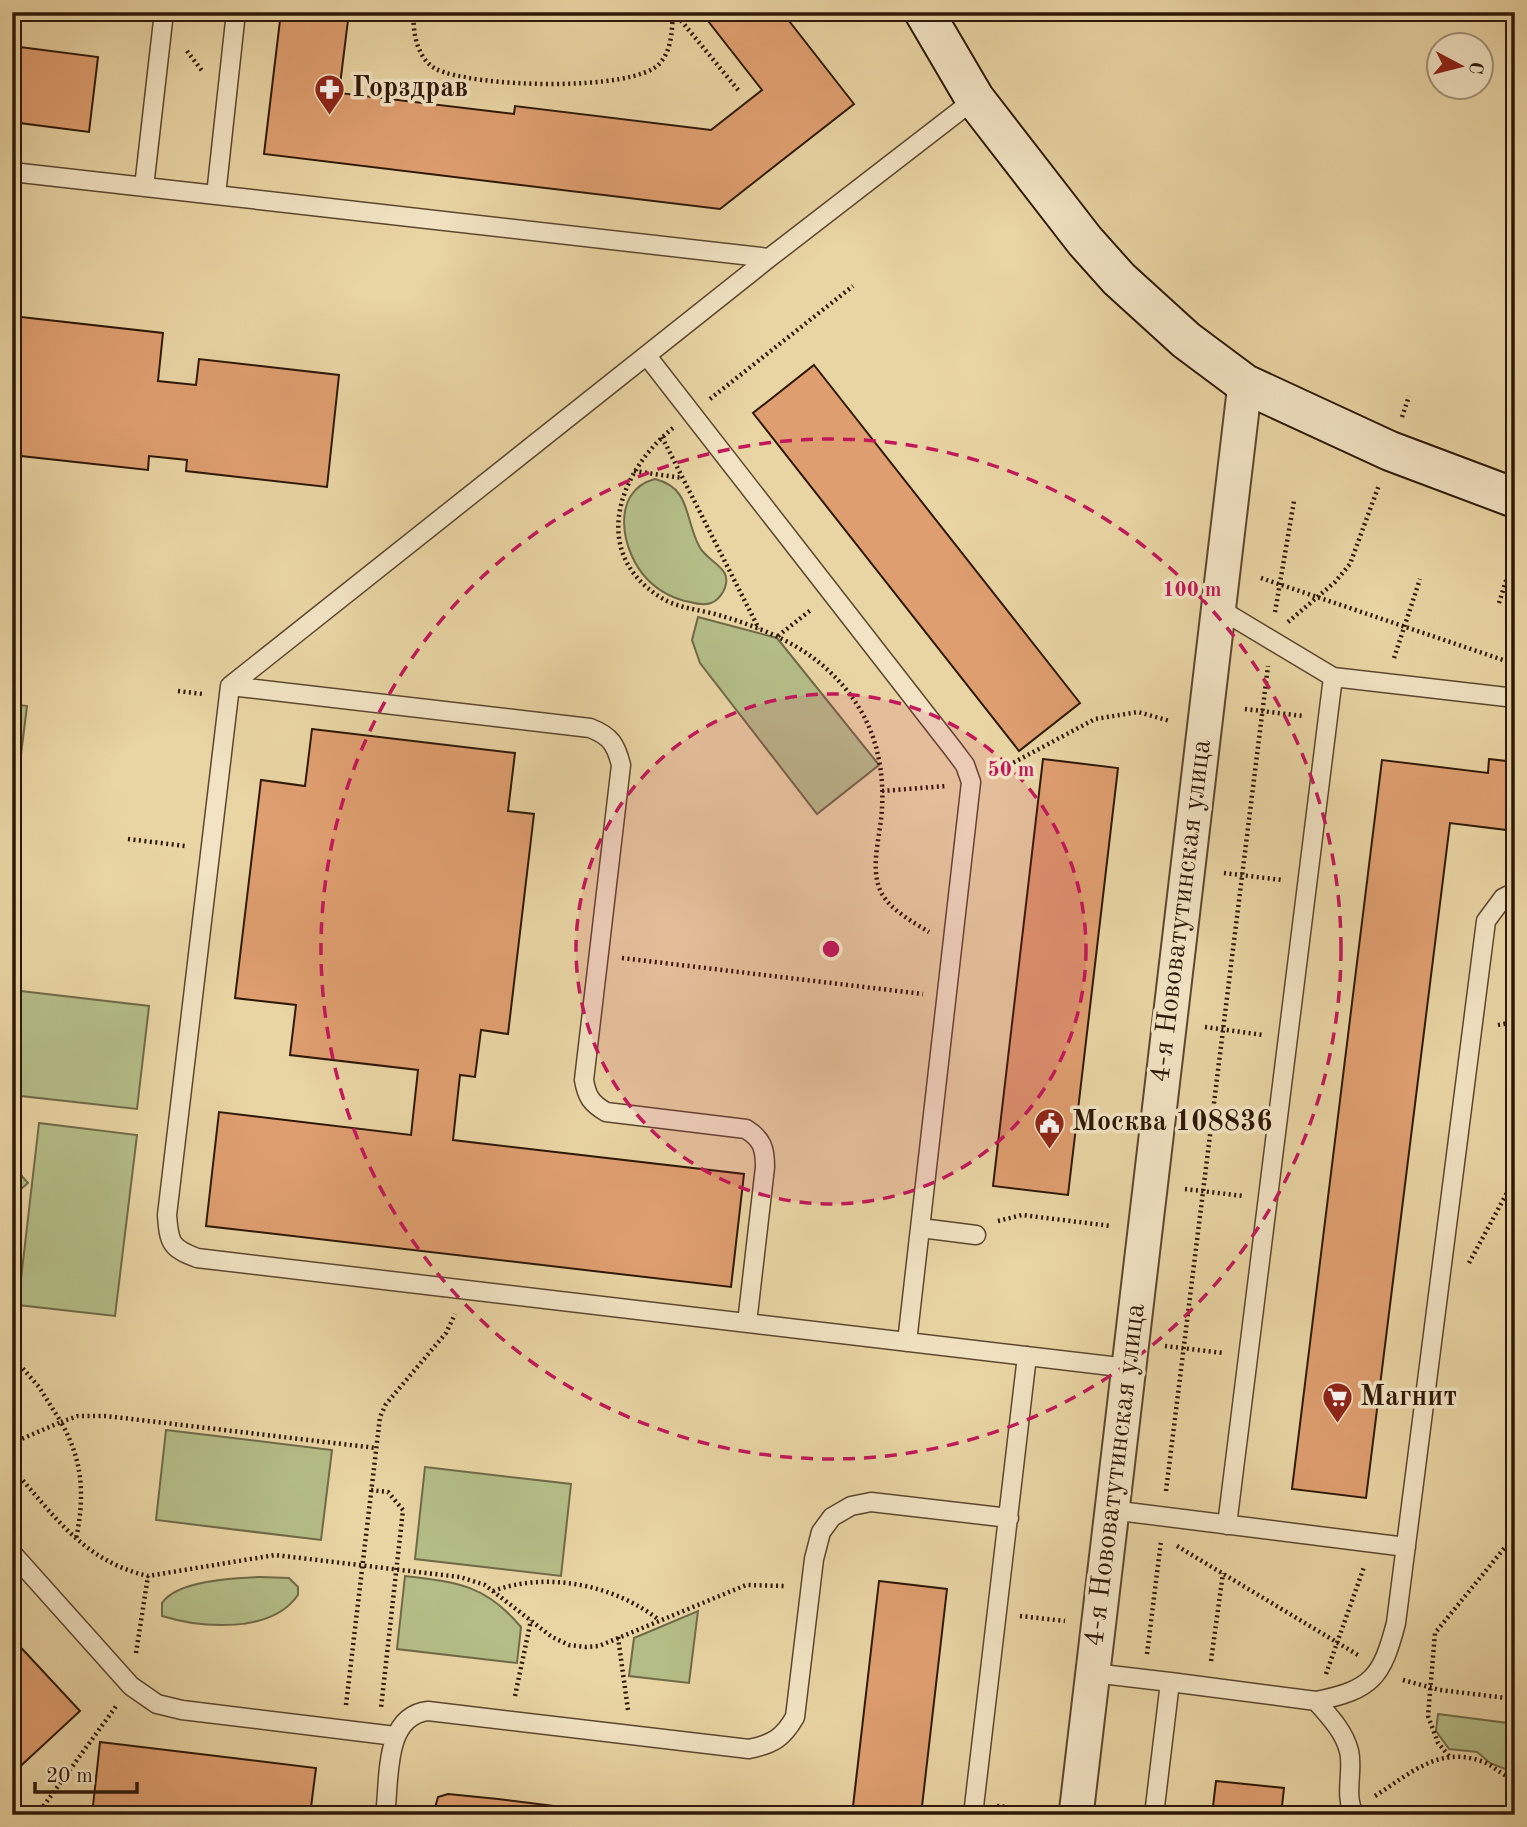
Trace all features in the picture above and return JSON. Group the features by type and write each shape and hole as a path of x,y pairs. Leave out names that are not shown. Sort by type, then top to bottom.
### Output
{"street":[{"path":"923,12 975,99 1118,278 1186,340 1245,384 1390,451 1515,498"},
{"name":"4-я Нововатутинская улица","path":"1076,1815 1245,384"}],"lane":[{"path":"144,187 164,12"},
{"path":"216,195 236,12"},
{"path":"975,99 769,258 230,686 167,1215 169,1239 180,1252 197,1258 1128,1368"},
{"path":"12,172 769,258"},
{"path":"647,356 953,749 965,765 971,782 907,1342"},
{"path":"1218,608 1333,677 1515,698"},
{"path":"1227,1525 1333,677"},
{"path":"230,686 590,729 606,734 616,746 621,765 584,1080 587,1095 593,1104 606,1112 746,1129 757,1136 765,1149 747,1323"},
{"path":"1093,1673 1316,1701 1349,1695 1370,1681 1380,1668 1396,1623 1486,921 1503,898 1515,892"},
{"path":"921,1228 976,1235"},
{"path":"974,1809 1027,1356"},
{"path":"385,1815 387,1735 415,1712 428,1711 749,1749 771,1745 785,1734 795,1717 810,1589 821,1532 832,1517 851,1506 870,1502 1009,1518"},
{"path":"1111,1510 1406,1547"},
{"path":"12,1553 131,1686 157,1704 182,1710 387,1735"},
{"path":"1154,1815 1170,1682"},
{"path":"1316,1701 1342,1732 1349,1751 1352,1777 1349,1800 1354,1813"}],"path":[{"path":"414,12 413,24 418,47 433,68 459,78 548,85 634,78 660,64 671,43 674,12"},
{"path":"674,12 739,90"},
{"path":"853,286 650,446 621,496 618,519 621,542 629,564 642,583 660,597 684,608 778,636 811,654 847,689 873,736 882,774 876,870 882,894 891,905 953,948"},
{"path":"1272,638 1350,564 1409,396"},
{"path":"662,437 759,629"},
{"path":"634,471 682,478"},
{"path":"1163,1517 1278,584 1294,501"},
{"path":"1499,603 1514,555"},
{"path":"1261,579 1515,664"},
{"path":"1386,682 1420,579"},
{"path":"778,636 832,594"},
{"path":"1245,709 1328,719"},
{"path":"882,791 971,782 1029,756 1095,719 1138,712 1170,722"},
{"path":"128,839 210,849"},
{"path":"1224,873 1307,884"},
{"path":"599,956 948,997"},
{"path":"1205,1027 1288,1038"},
{"path":"1464,1273 1515,1178"},
{"path":"1185,1189 1268,1199"},
{"path":"976,1235 1014,1215 1111,1226"},
{"path":"343,1730 383,1408 450,1327 458,1289"},
{"path":"1165,1346 1249,1356"},
{"path":"12,1356 38,1387 75,1447 82,1477 82,1500 76,1539"},
{"path":"12,1443 78,1416 106,1416 376,1448"},
{"path":"12,1468 76,1539 113,1566 148,1576 275,1555 460,1577 493,1591 552,1637 569,1645 593,1647 746,1585 766,1584 810,1589"},
{"path":"371,1490 388,1492 403,1510 387,1735"},
{"path":"1449,1756 1432,1730 1428,1716 1435,1633 1515,1535"},
{"path":"1144,1679 1162,1537 1406,1682 1429,1688 1515,1699"},
{"path":"1316,1701 1373,1543"},
{"path":"1208,1686 1223,1573"},
{"path":"37,1815 131,1686 148,1576"},
{"path":"493,1591 553,1581 600,1589 645,1609 659,1620"},
{"path":"997,1613 1065,1621"},
{"path":"510,1721 531,1620"},
{"path":"618,1637 632,1735"},
{"path":"1354,1813 1437,1757 1481,1761 1515,1779"},
{"path":"974,1809 1042,1811"}],"green space":[{"path":"655,479 667,483 681,497 699,546 726,577 721,596 713,602 695,603 662,591 648,580 631,555 624,524 625,509 640,486"},
{"path":"698,617 777,638 879,765 817,814 700,663 692,640"},
{"path":"12,704 27,706 12,828"},
{"path":"12,990 149,1006 137,1109 12,1095"},
{"path":"39,1123 137,1135 115,1316 18,1305"},
{"path":"12,1165 28,1183 12,1197"},
{"path":"166,1430 332,1450 321,1540 156,1520"},
{"path":"425,1467 571,1484 561,1576 415,1559"},
{"path":"405,1576 469,1588 495,1602 521,1627 517,1663 397,1649"},
{"path":"260,1577 289,1578 298,1587 298,1595 286,1608 271,1616 234,1625 196,1623 162,1616 162,1603 180,1589 207,1582"},
{"path":"698,1611 689,1683 629,1676 634,1638"},
{"path":"1438,1714 1515,1724 1515,1773 1490,1763 1477,1752 1449,1749 1436,1731"}],"building":[{"path":"281,12 349,12 339,93 514,114 515,106 711,130 762,90 701,12 782,12 854,104 720,209 264,154"},
{"path":"12,46 98,57 89,132 12,122"},
{"path":"12,316 163,333 158,381 196,385 199,359 339,375 327,487 186,471 187,460 149,456 148,470 12,455"},
{"path":"814,365 1080,703 1019,751 753,413"},
{"path":"312,729 515,753 508,811 534,814 508,1034 481,1030 475,1077 460,1075 453,1140 744,1174 731,1287 206,1226 219,1112 411,1135 418,1070 290,1055 296,1005 235,998 261,780 305,786"},
{"path":"1043,759 1118,768 1068,1195 993,1186"},
{"path":"1489,759 1515,762 1515,831 1450,823 1366,1498 1292,1489 1382,760 1488,773"},
{"path":"879,1581 947,1589 921,1815 852,1815"},
{"path":"12,1638 80,1711 13,1773 12,1772"},
{"path":"100,1742 316,1768 310,1815 92,1815"},
{"path":"1216,1781 1284,1788 1281,1815 1212,1815"},
{"path":"448,1794 626,1815 433,1815 438,1797"}],"place":[{"name":"Горздрав","path":"329,116"},
{"name":"Москва 108836","path":"1049,1150"},
{"name":"Магнит","path":"1337,1425"}]}
